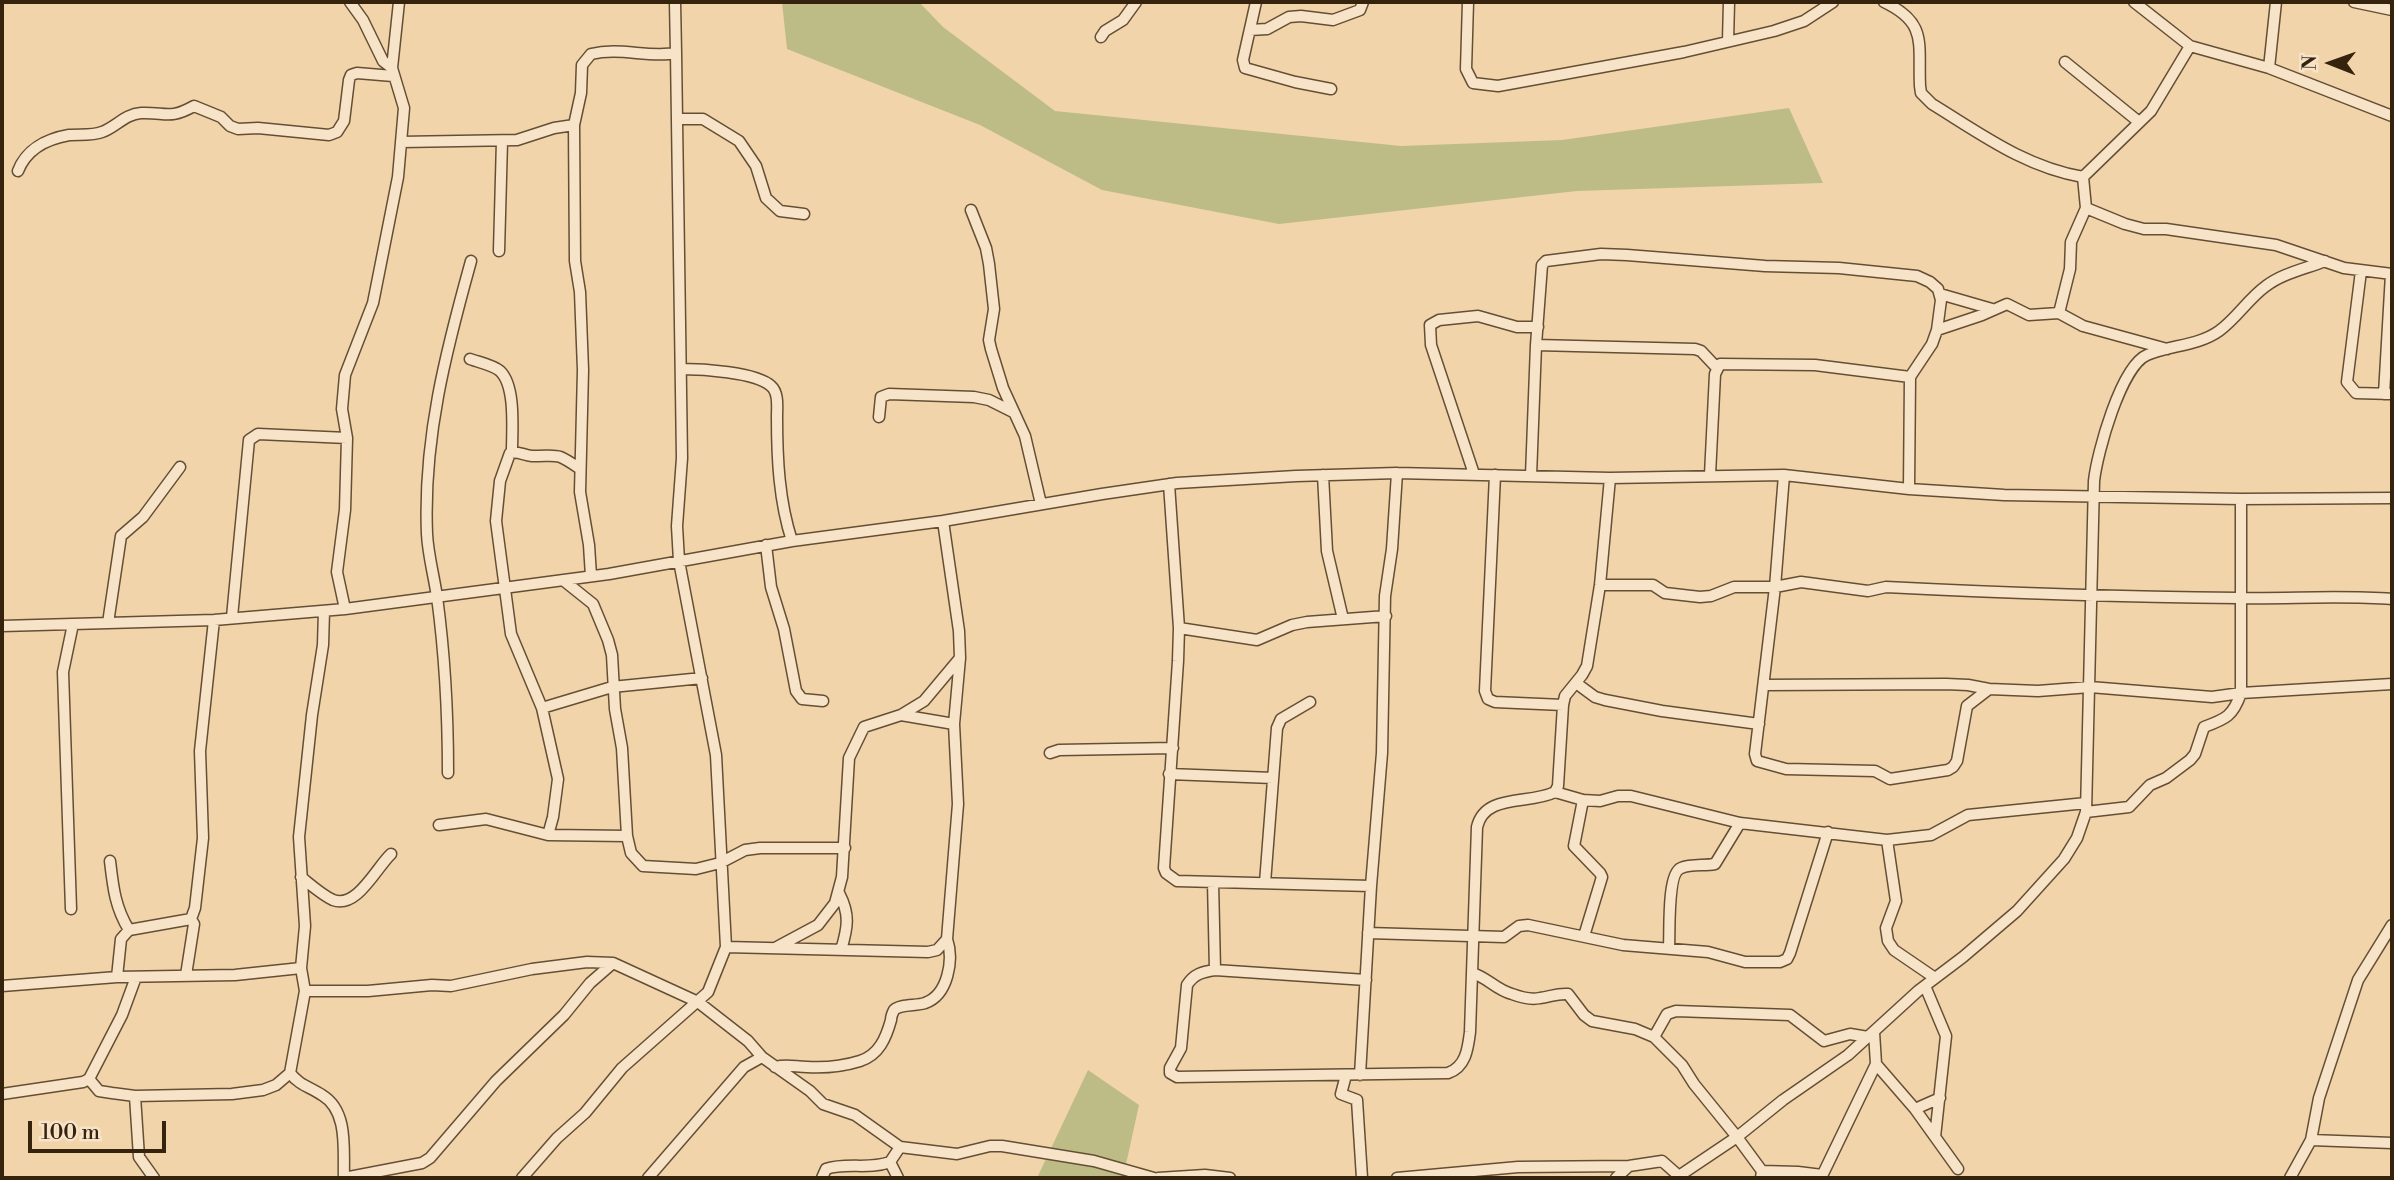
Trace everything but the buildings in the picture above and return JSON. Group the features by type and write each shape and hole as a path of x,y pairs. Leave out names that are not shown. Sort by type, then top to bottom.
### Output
{"street":[{"path":"345,609 337,572 345,510 347,438 342,409 345,375 373,303 393,211 404,108 393,72 383,61 363,20 350,2"},
{"path":"393,72 399,2"},
{"path":"522,1178 557,1138 585,1113 622,1068 708,992 726,947 716,755 679,561 676,514 682,458 675,2"},
{"path":"1101,37 1105,31 1123,20 1136,2"},
{"path":"1256,2 1244,60 1245,68 1331,89"},
{"path":"1250,30 1267,29 1289,17 1333,20 1360,10 1363,2"},
{"path":"1468,2 1466,69 1473,83 1487,86 1636,61 1774,31 1804,21 1833,2"},
{"path":"1728,41 1729,2"},
{"path":"1884,2 1911,18 1917,31 1920,86 1922,93 1932,104 2013,153 2053,172 2083,177"},
{"path":"1899,9 1908,2"},
{"path":"2134,2 2190,46 2269,68 2392,116"},
{"path":"2269,68 2276,2"},
{"path":"2354,2 2392,10"},
{"path":"2083,177 2151,111 2190,46"},
{"path":"592,576 579,468 583,430 583,370 580,292 575,261 574,125 581,93 582,65 591,54 625,51 656,56 677,52"},
{"path":"2065,62 2139,122"},
{"path":"18,172 23,158 32,149 67,136 102,133 129,116 140,113 166,116 179,114 194,106 221,117 230,127 238,129 258,128 329,135 337,132 344,121 351,75 393,72"},
{"path":"677,119 703,119 739,141 757,166 765,198 780,211 804,214"},
{"path":"401,142 517,140 554,128 574,125"},
{"path":"499,251 502,141"},
{"path":"2059,313 2070,269 2071,242 2086,208 2083,177"},
{"path":"2086,208 2144,229 2166,229 2276,245 2361,271 2392,274 2388,394 2356,393 2347,382 2361,271"},
{"path":"971,210 986,248 990,274 994,309 990,349 1013,412 1025,436 1041,504"},
{"path":"1531,476 1536,345 1542,264 1546,261 1601,254 1917,276 1930,282 1940,294 1992,309"},
{"path":"447,772 448,695 427,535 430,444 446,352 471,261"},
{"path":"1397,1178 1518,1167 1629,1166 1662,1161 1679,1177 1737,1138 1783,1100 1848,1055 1925,986 2017,911 2064,859 2077,838 2086,808 2097,459 2129,372 2146,355 2210,336 2264,287 2285,274 2325,261"},
{"path":"1909,489 1910,377 1923,361 1937,330 1940,294"},
{"path":"1937,330 2007,304 2029,314 2059,313 2083,326 2167,349"},
{"path":"1474,474 1432,345 1430,325 1439,320 1478,316 1517,327 1538,327"},
{"path":"1536,345 1701,351 1717,368 1710,475"},
{"path":"470,359 499,370 508,383 511,397 512,451 497,494 496,521 506,606 514,645 542,708 558,779 548,835"},
{"path":"1717,368 1725,363 1815,365 1910,377"},
{"path":"681,369 714,369 758,379 771,385 777,394 777,446 783,514 792,541"},
{"path":"878,417 881,397 889,394 974,397 989,400 1013,412"},
{"path":"232,617 249,440 258,434 347,438"},
{"path":"512,451 527,456 555,454 579,468"},
{"path":"108,623 121,536 142,517 180,467"},
{"path":"1360,1074 1382,753 1385,596 1392,549 1397,473"},
{"path":"2,626 214,620 345,609 592,576 766,545 943,521 1169,484 1323,475 1397,473 1610,478 1784,475 1909,489 2004,495 2241,499 2392,498"},
{"path":"1323,475 1327,551 1343,618"},
{"path":"1495,475 1485,691 1488,699 1494,702 1563,705"},
{"path":"1784,475 1775,587 1755,758 1766,765 1786,769 1875,771 1890,779 1953,767 1959,752 1967,706 1989,690"},
{"path":"1366,980 1215,970 1196,975 1187,985 1181,1048 1170,1068 1173,1076 1455,1071 1468,1046 1477,827 1484,811 1497,805 1546,796 1555,792 1558,786 1563,705 1565,696 1587,666 1601,585 1610,478"},
{"path":"1169,484 1179,628 1178,690 1169,774 1164,868 1166,873 1177,881 1371,886"},
{"path":"1555,792 1583,800 1600,801 1631,796 1740,823 1887,840 1931,835 1968,815 2129,807 2150,785 2177,771 2195,754 2204,727 2227,717 2238,703 2241,693 2241,499"},
{"path":"775,1067 785,1065 822,1068 861,1061 876,1052 886,1036 893,1011 924,1004 937,997 948,976 950,947 947,939 958,804 954,724 960,658 959,631 943,521"},
{"path":"766,545 771,587 784,629 796,691 802,699 822,701"},
{"path":"563,579 593,604 602,622 612,655 612,687 622,748 628,836 631,853 643,866 696,869 720,863 745,850 845,848"},
{"path":"1601,585 1653,584 1665,593 1700,597 1711,596 1734,587 1775,587 1801,582 1868,591 1886,587 2091,596 2392,598"},
{"path":"89,1079 99,1091 135,1096 232,1094 263,1090 276,1085 290,1073 305,991 301,968 305,926 299,836 312,715 323,645 324,611"},
{"path":"1179,628 1257,640 1292,625 1343,618 1386,616"},
{"path":"186,975 203,838 200,751 214,620"},
{"path":"71,909 63,672 73,624"},
{"path":"773,948 818,925 835,903 839,893 845,848 849,758 864,727 901,715 924,701 960,658"},
{"path":"542,708 612,687 702,678"},
{"path":"1576,683 1595,698 1662,711 1759,724"},
{"path":"1764,685 1946,684 1989,690 2038,691 2090,687 2212,697 2392,684"},
{"path":"1265,883 1278,723 1310,702"},
{"path":"901,715 954,724"},
{"path":"1050,753 1059,750 1173,748"},
{"path":"1169,774 1273,778"},
{"path":"1583,800 1574,846 1602,877 1584,936"},
{"path":"439,825 486,819 548,835 628,836"},
{"path":"1669,947 1671,888 1675,873 1682,867 1715,864 1740,823"},
{"path":"1368,933 1504,937 1519,926 1528,925 1623,944 1708,951 1745,962 1780,962 1787,959 1828,832"},
{"path":"1887,840 1896,901 1886,928 1888,941 1894,950 1935,978"},
{"path":"301,877 334,900 343,902 356,897 391,854"},
{"path":"110,861 114,897 129,930"},
{"path":"1213,882 1215,970"},
{"path":"839,893 845,904 848,927 841,950"},
{"path":"117,977 121,939 129,930 191,919"},
{"path":"2290,1178 2311,1140 2319,1098 2358,980 2392,925"},
{"path":"726,947 928,952 942,946 947,939"},
{"path":"305,991 368,991 432,985 452,986 532,969 587,962 613,963 698,1002 748,1041 775,1067 810,1091 822,1104 855,1115 900,1147 957,1154 990,1146 1002,1146 1094,1161 1156,1178 1205,1175 1230,1178"},
{"path":"290,1073 298,1083 332,1102 338,1111 342,1132 344,1178 422,1163 430,1158 496,1081 564,1015 590,983 613,963"},
{"path":"2,985 136,976 235,975 301,968"},
{"path":"1472,973 1484,977 1500,990 1510,994 1533,999 1568,994 1592,1021 1635,1029 1654,1037 1682,1065 1761,1175 1798,1171 1821,1177 1877,1064"},
{"path":"2,1094 89,1079 122,1015 136,976"},
{"path":"1925,986 1946,1036 1935,1137"},
{"path":"1654,1037 1667,1014 1676,1011 1790,1015 1824,1041 1850,1034 1871,1035"},
{"path":"1871,1035 1877,1064 1915,1109 1958,1169"},
{"path":"648,1178 744,1067 762,1056"},
{"path":"1346,1075 1341,1094 1357,1100 1362,1178"},
{"path":"135,1096 139,1157 154,1178"},
{"path":"1915,1109 1940,1098"},
{"path":"2311,1140 2392,1143"},
{"path":"822,1178 826,1169 834,1167 864,1167 890,1162 900,1147"},
{"path":"890,1162 898,1178"},
{"path":"1556,1166 1556,1178"},
{"path":"1616,1178 1629,1166"}],"shaded area":[{"path":"782,2 919,2 943,27 1055,111 1401,146 1562,140 1789,108 1823,183 1577,191 1279,224 1102,190 980,125 787,49"},
{"path":"1088,1070 1139,1105 1123,1178 1037,1178"}]}
